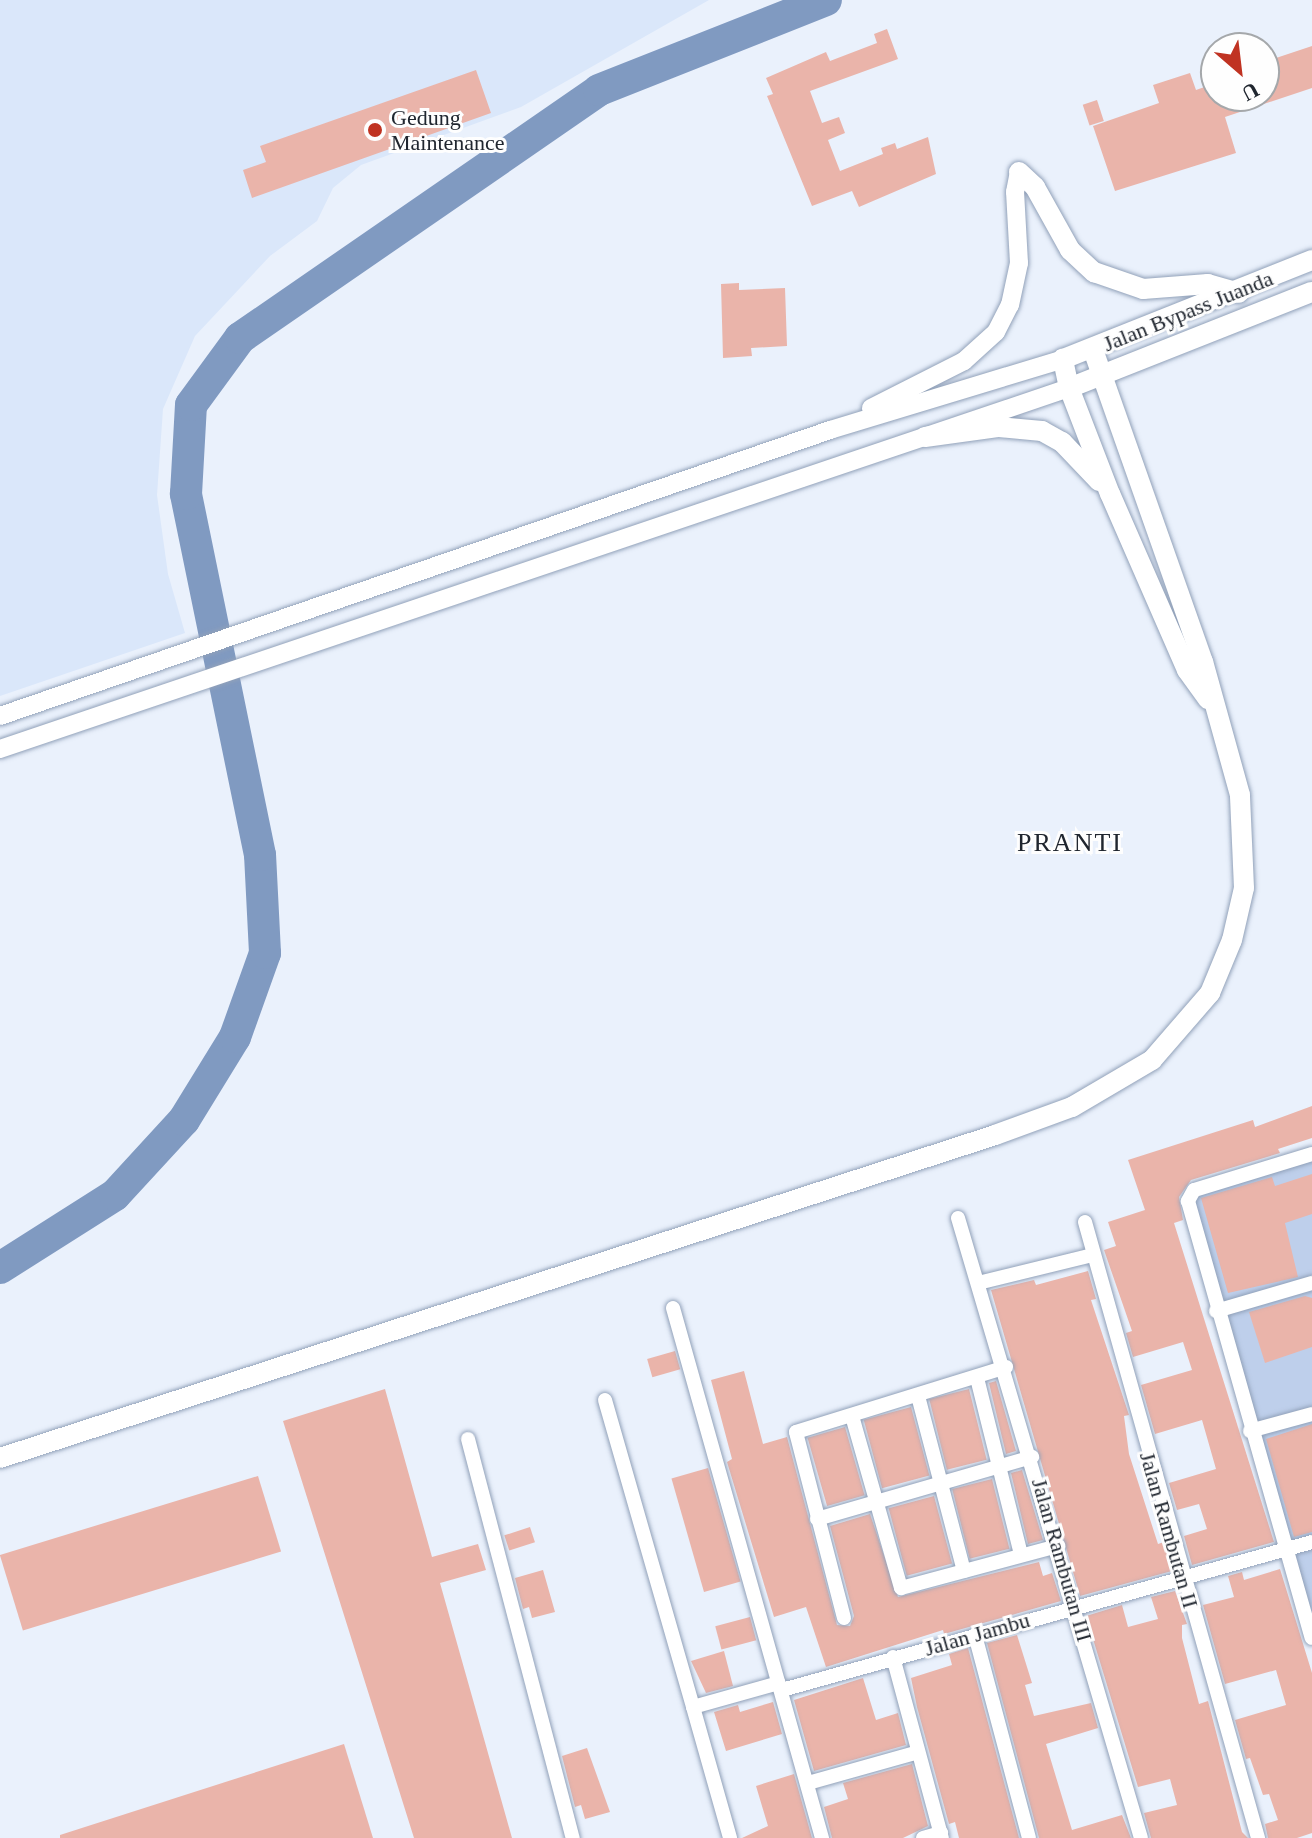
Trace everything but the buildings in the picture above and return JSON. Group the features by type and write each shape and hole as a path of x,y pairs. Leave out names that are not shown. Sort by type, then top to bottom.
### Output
{"main road":[{"path":"1019,172 1035,187 1070,250 1094,272 1143,289 1208,284 1239,293"},
{"name":"Jalan Bypass Juanda","path":"1063,359 1239,293 1312,260"},
{"name":"Jalan Bypass Juanda","path":"1069,388 1312,292"},
{"path":"0,1458 995,1135 1113,1087 1152,1060 1185,1026 1210,993 1232,940 1244,888 1240,795 1217,712 1106,375 1093,349"},
{"path":"1063,359 1069,388 1110,494 1187,670 1217,712"},
{"path":"925,437 999,427 1042,431 1062,442 1110,494"}],"street":[{"path":"830,430 964,361 996,332 1010,305 1019,263 1015,192 1019,172"},
{"path":"0,716 830,430 1063,359"},
{"path":"0,749 1069,388"},
{"path":"1312,1154 1194,1190 1188,1201 1250,1431 1312,1638"},
{"name":"Jalan Rambutan III","path":"958,1218 1006,1367 1141,1838"},
{"name":"Jalan Rambutan II","path":"1085,1222 1183,1580 1258,1838"},
{"path":"978,1283 1093,1255"},
{"path":"1216,1311 1312,1283"},
{"path":"673,1308 822,1838"},
{"path":"844,1618 794,1435 1006,1367"},
{"path":"977,1378 1021,1555"},
{"path":"918,1396 964,1571"},
{"path":"605,1400 730,1838"},
{"path":"1250,1431 1312,1414"},
{"path":"852,1416 901,1588 1058,1546"},
{"path":"468,1439 573,1838"},
{"path":"817,1519 1032,1457"},
{"name":"Jalan Jambu","path":"693,1707 893,1657 1075,1605 1183,1580 1312,1542"},
{"path":"975,1635 1029,1838"},
{"path":"893,1657 942,1836 923,1838"},
{"path":"808,1783 918,1752"}],"shaded area":[{"path":"0,0 709,0 521,107 361,165 333,188 317,221 270,256 195,336 163,409 157,495 168,574 185,633 0,696"},
{"path":"1312,1155 1312,1636 1190,1195"}],"waterway":[{"path":"0,1268 115,1195 184,1120 235,1037 265,953 260,855 186,494 191,405 240,338 599,90 826,0"}],"place":[{"name":"Gedung Maintenance","path":"375,130"}],"district":[{"name":"PRANTI","path":"1070,843"}]}
